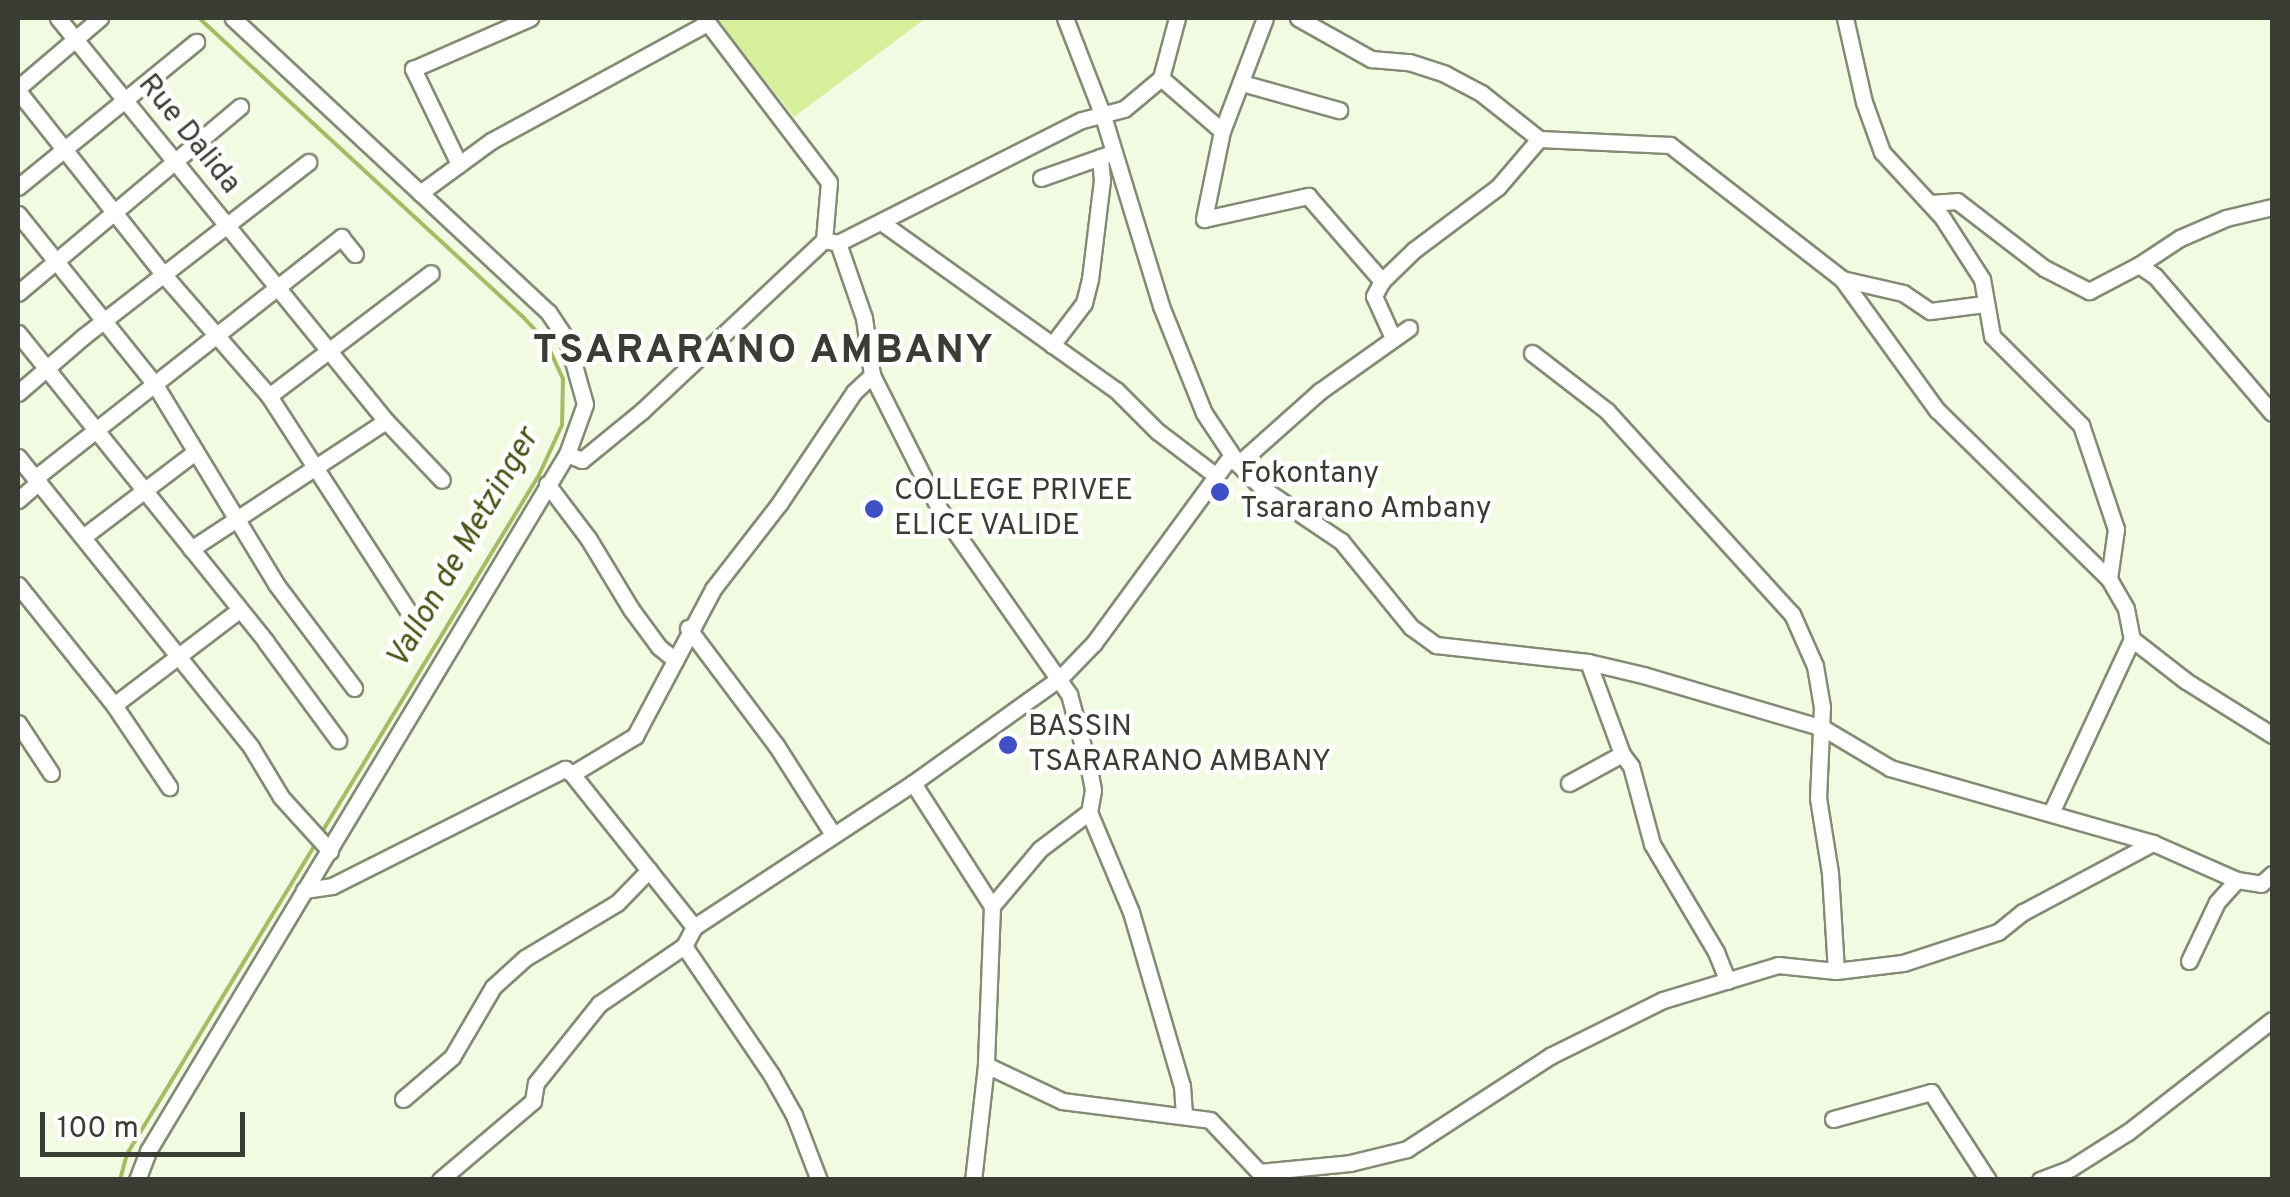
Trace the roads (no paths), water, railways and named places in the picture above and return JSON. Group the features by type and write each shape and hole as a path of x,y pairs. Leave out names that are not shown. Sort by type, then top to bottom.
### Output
{"street":[{"name":"Rue Dalida","path":"58,18 386,421 442,480"},
{"path":"100,18 18,89 164,275 268,396 414,620"},
{"path":"136,1180 148,1152 566,454 585,404 567,340 548,312 502,264 233,18"},
{"path":"459,164 413,69 530,18"},
{"path":"1065,18 1103,116 1108,154 1180,360 1234,460 1262,488 1341,541 1411,627 1436,646 1588,662 1824,728 1890,768 2153,843 2238,880 2269,881"},
{"path":"566,454 582,460 831,241 881,222 1082,120 1124,109 1161,78 1177,18"},
{"path":"1265,18 1222,131 1204,219 1308,196 1382,281"},
{"path":"1298,18 1371,59 1410,62 1445,74 1480,93 1539,138 1670,146 1842,279 1937,410 2109,579 2126,609 2132,639 2051,813"},
{"path":"1845,18 1864,102 1882,152 1930,203 1982,280 1992,336 2081,425 2116,528 2109,579"},
{"path":"420,193 491,141 705,20 829,182 831,241 864,318 872,375 940,510 997,597 1060,677 1089,769 1093,790 1088,812 1132,912 1182,1086 1184,1115"},
{"path":"18,187 196,42"},
{"path":"1161,78 1222,131"},
{"path":"1242,84 1339,110"},
{"path":"18,293 240,107"},
{"path":"1393,338 1374,296 1382,281 1414,250 1498,186 1539,138"},
{"path":"1040,178 1108,154"},
{"path":"1052,345 1084,304 1108,154"},
{"path":"18,393 308,162"},
{"path":"1930,203 1957,201 2044,268 2090,291 2180,238 2226,218 2272,207"},
{"path":"18,214 154,383 276,584 354,688"},
{"path":"881,222 1116,390 1156,431 1214,475"},
{"path":"18,500 96,427 219,336 341,237 355,254"},
{"path":"2139,265 2155,276 2272,413"},
{"path":"268,396 430,273"},
{"path":"1842,279 1904,293 1930,310 1985,304"},
{"path":"444,1178 533,1101 532,1089 599,1004 684,946 694,927 913,783 1060,677 1094,643 1150,570 1214,475 1320,391 1409,328"},
{"path":"18,334 96,427 338,740"},
{"path":"1532,353 1606,410 1792,614 1814,666 1824,728 1818,798 1830,873 1836,971"},
{"path":"572,774 635,736 688,628 854,392 872,375"},
{"path":"191,549 386,421"},
{"path":"84,537 195,452"},
{"path":"18,457 251,747 280,796 330,851"},
{"path":"546,484 588,538 631,609 659,647 675,660"},
{"path":"18,586 114,705 169,787"},
{"path":"114,705 239,610"},
{"path":"688,628 776,746 832,833"},
{"path":"2132,639 2186,681 2272,735"},
{"path":"1588,662 1622,754 1631,766 1652,844 1716,952 1728,981"},
{"path":"18,723 52,773"},
{"path":"1569,783 1622,754"},
{"path":"304,890 332,886 565,769 694,927"},
{"path":"913,783 992,906 986,1065 973,1180"},
{"path":"992,906 1040,849 1088,812"},
{"path":"986,1065 1062,1101 1210,1120 1259,1172 1350,1163 1407,1149 1594,1033 1663,1000 1778,965 1836,971 1903,963 1998,932 2023,912 2153,843"},
{"path":"404,1099 452,1057 492,987 525,958 616,902 648,870"},
{"path":"2189,962 2218,902 2238,880"},
{"path":"684,946 771,1074 794,1115 819,1180"},
{"path":"2040,1180 2071,1168 2128,1132 2272,1020"},
{"path":"1832,1119 1931,1092 1988,1180"}],"waterway":[{"name":"Vallon de Metzinger","path":"199,18 524,318 546,342 563,379 562,425 539,475 322,832"},
{"name":"Vallon de Metzinger","path":"120,1180 127,1154 317,841"}],"place":[{"name":"Fokontany Tsararano Ambany","path":"1220,492"},
{"name":"COLLEGE PRIVEE ELICE VALIDE","path":"874,509"},
{"name":"BASSIN TSARARANO AMBANY","path":"1008,745"}],"district":[{"name":"TSARARANO AMBANY","path":"764,352"}]}
